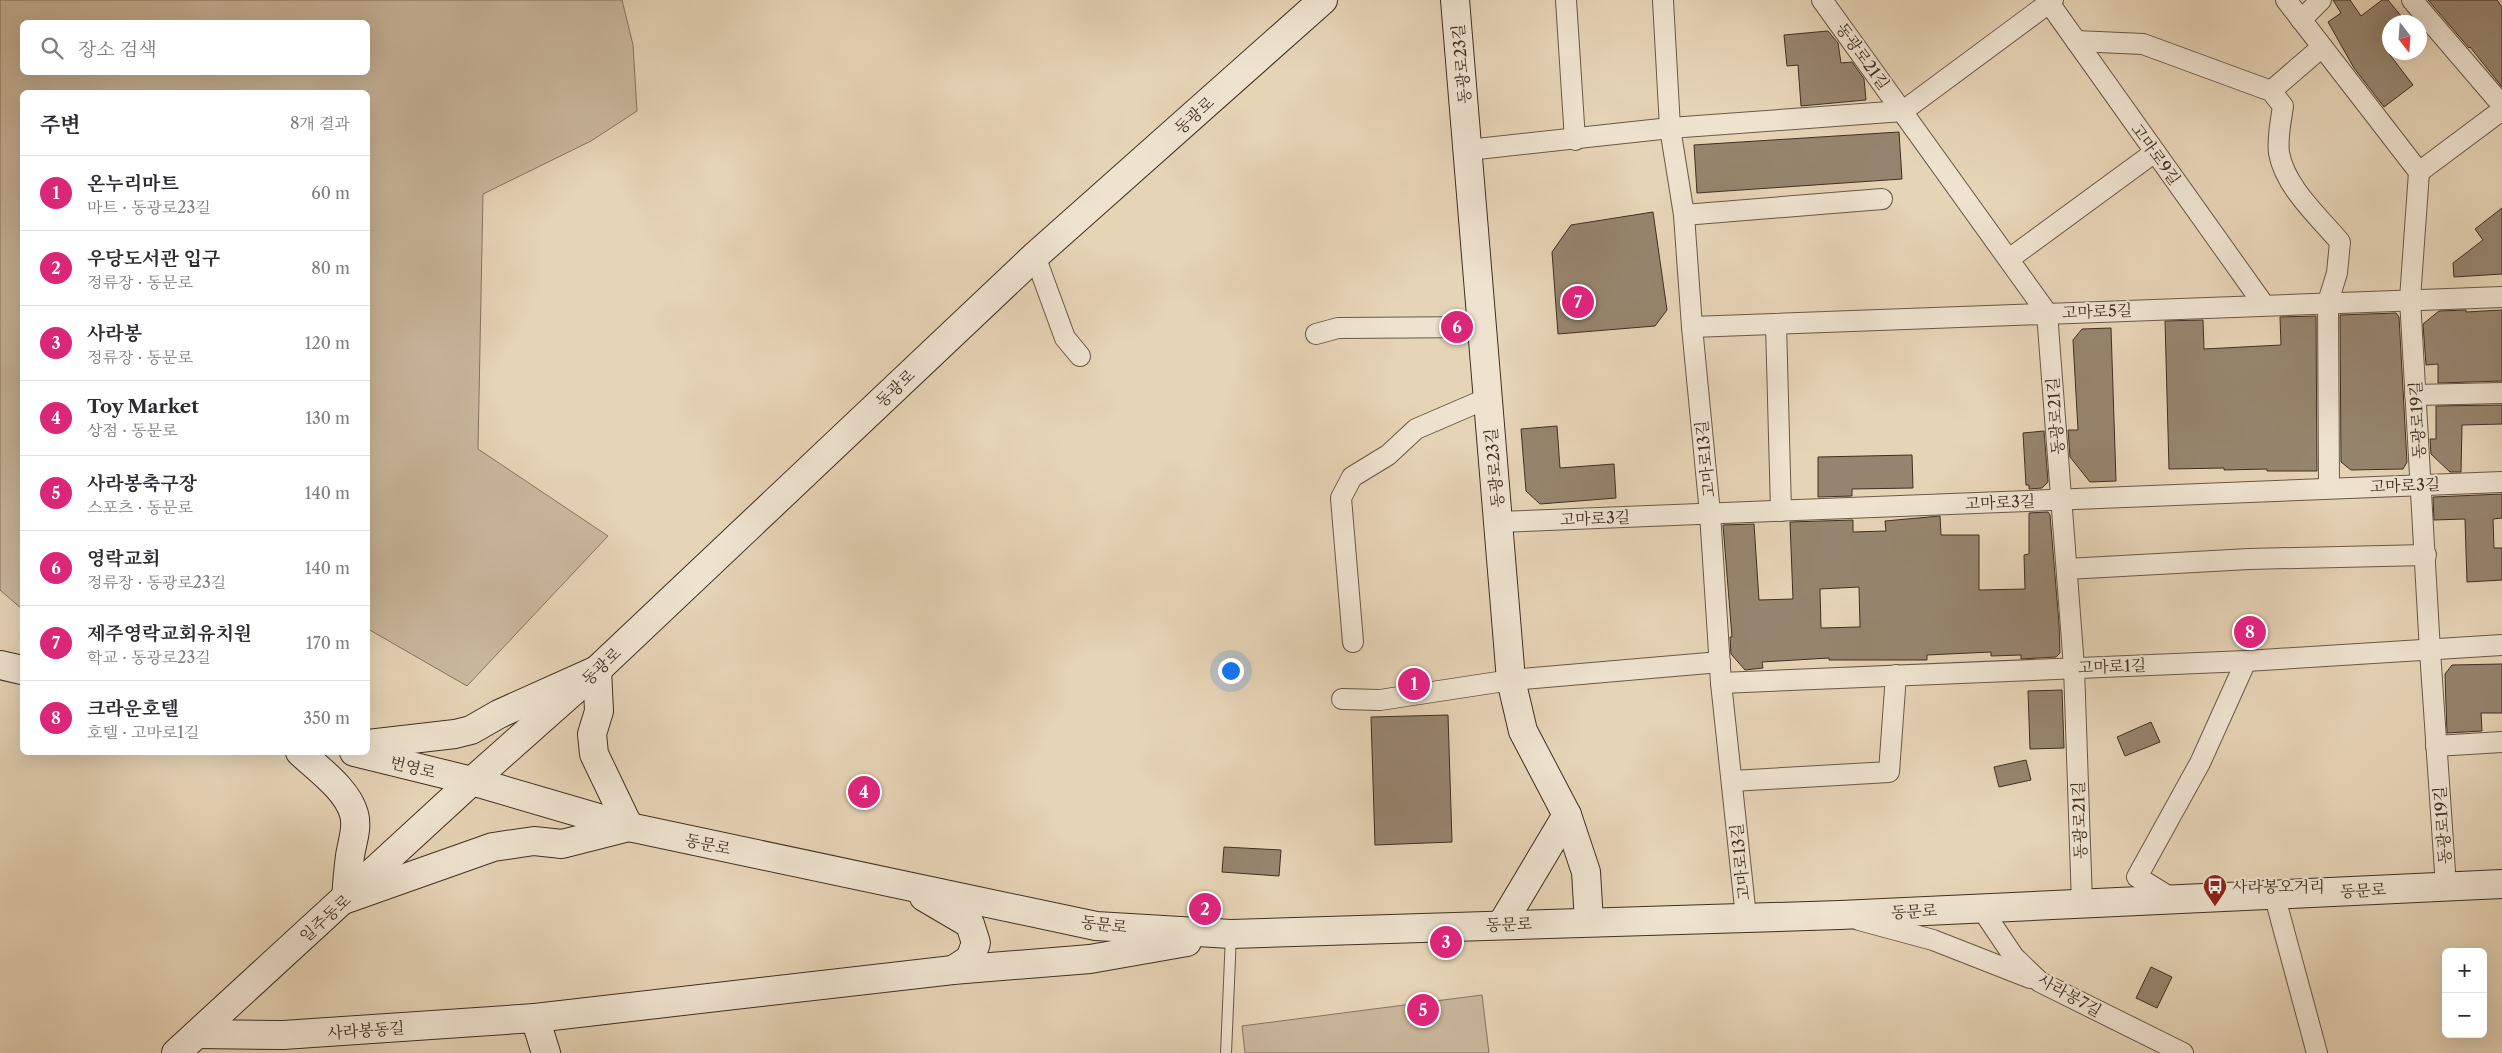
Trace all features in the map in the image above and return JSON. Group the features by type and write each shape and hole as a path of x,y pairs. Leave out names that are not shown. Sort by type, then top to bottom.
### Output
{"main road":[{"name":"동광로","path":"472,781 597,670 1034,256 1323,0"},
{"name":"동광로23길","path":"1451,5 1468,150 1511,680 1523,731 1567,815 1586,872 1589,922"},
{"path":"0,665 20,670"},
{"path":"303,755 335,786 350,804 355,815 356,832 350,853 346,899 493,847 534,841 562,844 629,827 594,754 592,734 599,712 597,670 499,714 471,730 455,734 370,744"},
{"name":"번영로","path":"366,755 472,781"},
{"name":"동문로","path":"472,781 629,827 1096,926 1232,934 1840,914 2502,884"},
{"name":"일주동로","path":"176,1053 346,899 472,781"},
{"path":"1502,924 1567,815"},
{"path":"903,885 970,924 976,943 970,959 953,970"},
{"name":"사라봉동길","path":"196,1034 284,1035 535,1018 953,970 1090,959 1232,934"},
{"path":"535,1018 546,1053"}],"street":[{"path":"1566,0 1575,140"},
{"name":"고마로13길","path":"1663,0 1670,128 1684,215 1692,328 1710,513 1721,683 1746,917"},
{"name":"동광로21길","path":"1822,0 2048,313 2074,668 2082,904"},
{"path":"2286,0 2419,172 2502,110"},
{"path":"2301,20 2322,0"},
{"path":"2412,0 2502,105"},
{"name":"고마로9길","path":"1903,111 2050,1 2076,41 2264,305"},
{"path":"2076,41 2144,44 2271,90 2284,106 2280,129 2279,153 2291,182 2340,242 2337,273 2328,302 2330,488"},
{"path":"2271,90 2322,47"},
{"path":"1468,150 1575,140 1670,128 1903,111"},
{"path":"2009,259 2155,152"},
{"name":"동광로19길","path":"2419,172 2410,299 2430,651 2446,886"},
{"path":"1684,215 1882,199"},
{"path":"1034,256 1065,338 1080,356"},
{"name":"고마로5길","path":"1692,328 2328,302 2502,297"},
{"path":"1776,324 1781,510"},
{"path":"1316,334 1338,328 1482,327"},
{"path":"2415,395 2502,393"},
{"path":"1353,642 1341,498 1352,476 1388,455 1416,428 1488,398"},
{"name":"고마로3길","path":"1498,522 2502,482"},
{"path":"2066,569 2250,559 2426,555"},
{"name":"고마로1길","path":"1721,683 2246,661 2502,645"},
{"path":"2173,900 2137,877 2200,763 2246,661"},
{"path":"1342,699 1380,700 1511,680 1720,662"},
{"path":"1732,781 1889,772 1896,675"},
{"path":"2436,746 2502,742"},
{"path":"2274,894 2317,1053"},
{"name":"사라봉7길","path":"1981,908 2014,957 2040,982 2182,1053"},
{"path":"1840,914 1933,940 2040,982"}],"lane":[{"path":"1226,1053 1232,934"}],"shaded area":[{"path":"0,0 622,0 633,45 637,111 591,141 483,194 478,449 608,536 467,686 370,630 370,90 20,90 20,607 0,590"},
{"path":"1482,995 1489,1053 1245,1053 1242,1026"}],"building":[{"path":"2333,0 2350,0 2361,16 2382,0 2388,0 2400,15 2382,15 2382,60 2394,60 2413,85 2384,107 2354,68 2328,22 2341,13"},
{"path":"2428,0 2497,0 2502,7 2502,87 2470,47"},
{"path":"1828,31 1838,43 1841,63 1852,62 1864,79 1866,100 1801,106 1798,65 1787,66 1784,35"},
{"path":"1899,132 1902,179 1697,193 1694,145"},
{"path":"2502,208 2502,274 2454,277 2453,263 2483,240 2475,229"},
{"path":"1653,212 1667,310 1655,326 1558,334 1552,252 1571,225"},
{"path":"2466,310 2466,312 2502,310 2502,381 2438,383 2438,364 2426,365 2423,324 2439,311"},
{"path":"2396,313 2399,317 2407,462 2403,469 2351,470 2341,462 2340,315"},
{"path":"2316,316 2317,471 2224,470 2224,468 2169,469 2165,321 2203,320 2204,349 2281,345 2280,317"},
{"path":"2111,328 2116,481 2090,482 2070,457 2068,430 2078,430 2073,340 2082,329"},
{"path":"2502,405 2502,424 2462,425 2461,472 2450,472 2431,454 2430,439 2436,439 2436,406"},
{"path":"1557,426 1560,468 1614,464 1616,498 1540,504 1526,491 1521,429"},
{"path":"2044,431 2048,482 2042,488 2029,489 2029,485 2026,485 2023,433"},
{"path":"1912,455 1913,488 1852,489 1852,496 1818,497 1818,457"},
{"path":"2502,494 2502,518 2493,519 2494,548 2502,548 2502,580 2467,582 2465,519 2434,520 2433,497"},
{"path":"2048,512 2050,515 2059,624 2060,653 2056,657 2021,659 2021,655 1991,656 1991,652 1927,655 1927,660 1829,660 1829,658 1762,662 1763,668 1745,670 1731,654 1730,637 1732,637 1723,525 1754,524 1759,600 1793,599 1790,522 1853,520 1853,532 1886,531 1885,521 1940,516 1941,535 1979,535 1979,590 2025,589 2024,555 2029,554 2029,513","holes":["1859,587 1860,627 1821,628 1820,589"]},
{"path":"2502,664 2502,713 2481,713 2482,731 2447,733 2445,674 2452,665"},
{"path":"2062,690 2064,748 2030,749 2028,691"},
{"path":"1448,715 1452,842 1375,845 1371,717"},
{"path":"2151,722 2160,742 2125,756 2117,737"},
{"path":"2026,760 2031,780 1999,787 1994,767"},
{"path":"1224,847 1281,850 1279,876 1222,872"},
{"path":"2151,967 2172,977 2157,1008 2136,998"}],"place":[{"name":"제주영락교회유치원","path":"1578,302"},
{"name":"영락교회","path":"1457,327"},
{"name":"크라운호텔","path":"2250,632"},
{"name":"온누리마트","path":"1414,684"},
{"name":"Toy Market","path":"864,792"},
{"name":"사라봉오거리","path":"2215,907"},
{"name":"우당도서관 입구","path":"1205,909"},
{"name":"사라봉","path":"1446,942"},
{"name":"사라봉축구장","path":"1423,1010"}]}
